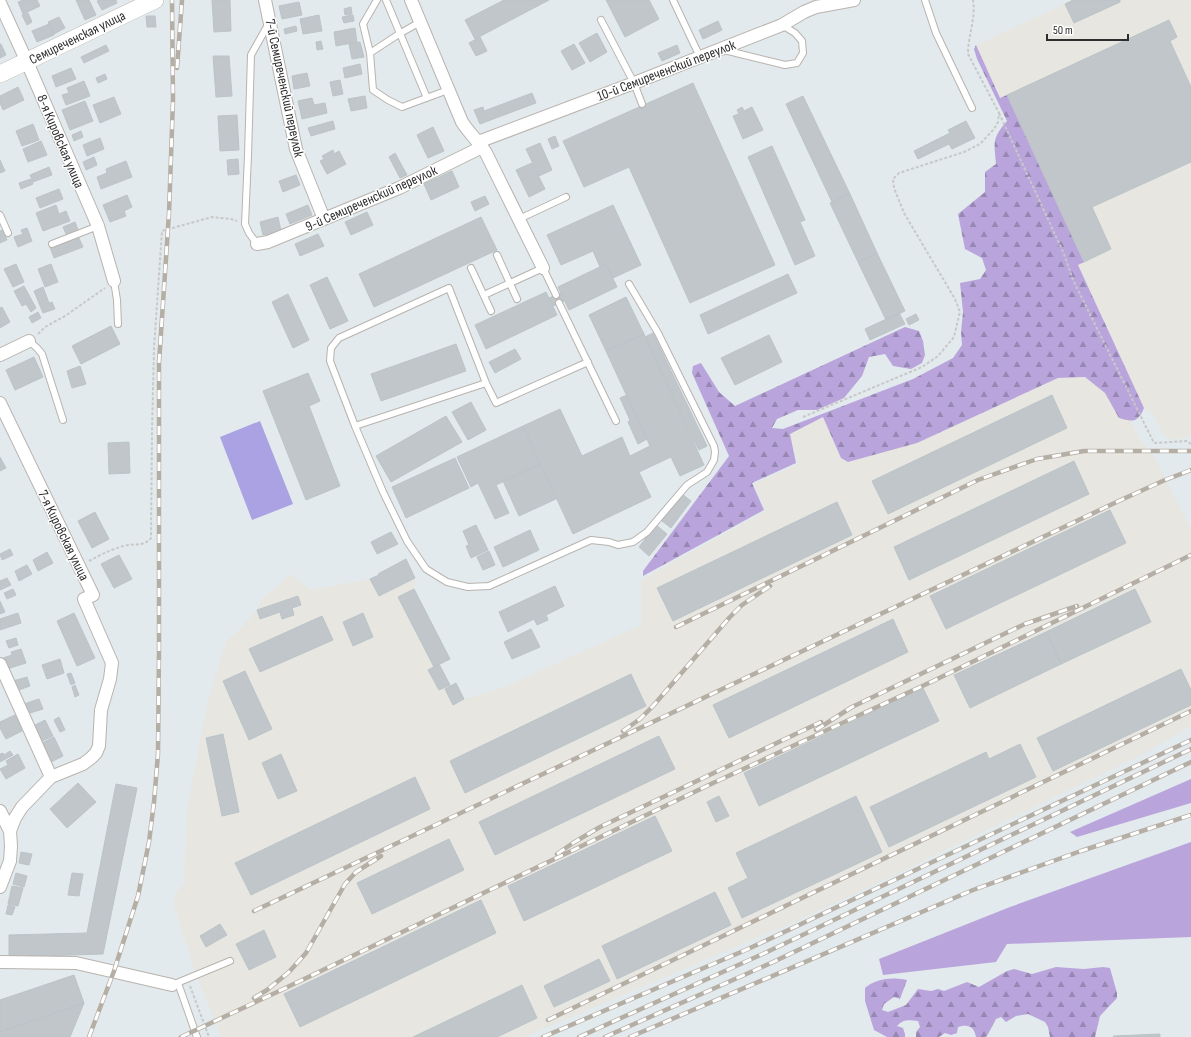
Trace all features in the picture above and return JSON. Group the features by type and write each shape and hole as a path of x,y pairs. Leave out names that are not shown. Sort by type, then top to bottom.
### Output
{"main road":[{"name":"Семиреченская улица","path":"0,74 27,62 133,6 155,0"}],"street":[{"name":"7-й Семиреченский переулок","path":"265,0 296,149 324,219"},
{"path":"411,0 462,122 480,145 543,268"},
{"name":"10-й Семиреченский переулок","path":"480,145 782,25 816,7 854,0"},
{"name":"8-я Кировская улица","path":"0,4 27,62 98,226 106,249 114,281"},
{"name":"9-й Семиреченский переулок","path":"258,244 268,242 399,188 480,145"},
{"path":"0,355 29,341"},
{"name":"7-я Кировская улица","path":"0,403 3,417 93,595 84,599 112,663 110,679 101,710 99,746 96,753 83,764 51,777"},
{"path":"0,664 51,777 22,807 15,818 10,832"},
{"path":"0,811 10,832 11,846 10,861 0,887"},
{"path":"0,962 76,963 175,984"}],"lane":[{"path":"377,0 363,24 370,53 373,90 388,100 402,106 448,90"},
{"path":"386,0 426,98"},
{"path":"672,0 700,57"},
{"path":"925,0 936,33 972,108"},
{"path":"601,20 634,83 642,104"},
{"path":"258,244 249,233 245,224 251,54 270,22"},
{"path":"370,53 420,22"},
{"path":"721,49 785,66 797,63 803,53 802,41 795,33 782,25"},
{"path":"519,219 566,197"},
{"path":"0,215 8,233"},
{"path":"52,244 98,226"},
{"path":"497,256 517,299"},
{"path":"471,268 491,311"},
{"path":"484,295 543,268 556,295"},
{"path":"114,281 117,300 118,324"},
{"path":"588,362 496,403 486,383 449,288 339,338 332,348 330,361 382,492 407,541 426,569 447,582 468,587 489,586 591,540 609,542 618,545 633,542 647,532 687,486 707,472 714,460 714,446 658,333 629,284"},
{"path":"559,303 616,420"},
{"path":"29,341 42,354 63,420"},
{"path":"355,426 486,383"},
{"path":"197,1037 175,984 230,961"}],"path":[{"path":"973,0 974,8 968,44 968,54 999,113 1064,254 1073,280 1154,443 1187,441 1191,444"},
{"path":"803,417 922,366 938,356 954,337 960,312 955,299 904,213 894,188 893,179 899,173 964,152 980,144 994,129 998,122 999,113"},
{"path":"79,566 125,545 144,544 151,538 154,356 162,231 212,217 231,219 245,224"},
{"path":"29,341 45,327 65,316 114,281"},
{"path":"187,979 208,1037"}],"shaded area":[{"path":"1073,0 1191,0 1191,435 1177,440 1170,439 1163,434 1152,413 1144,408 1078,264 1083,262 1007,95 1000,98 976,45"},
{"path":"1099,359 1142,443 1155,458 1191,529 1191,726 1145,753 908,869 785,926 525,1037 221,1037 196,975 173,902 177,891 184,884 187,811 201,734 212,686 226,642 257,610 261,600 291,574 310,590 370,579 379,596 415,578 414,589 450,659 439,664 450,686 445,689 454,705 464,699 504,687 641,625 641,580 766,511 754,484 799,464 790,434 823,417 841,458 917,443"},
{"path":"260,421 293,504 252,520 220,437"}],"green space":[{"path":"976,45 1000,98 1007,95 1084,262 1078,265 1144,408 1142,413 1137,419 1131,421 1119,418 1105,393 1085,377 1058,378 917,443 848,462 841,458 823,417 790,434 796,463 752,483 764,510 643,576 643,571 729,456 692,373 693,366 701,363 719,392 735,406 905,327 919,331 923,341 925,355 922,363 911,369 893,366 885,354 869,357 862,376 844,398 817,410 798,410 777,419 772,428 783,429 913,379 953,358 962,345 961,332 963,312 960,283 980,279 986,270 982,258 965,249 958,214 985,192 985,172 996,164 996,136 1007,121 977,59 974,49"},
{"path":"1191,779 1191,803 1077,837 1070,832"},
{"path":"1191,842 1191,937 1007,944 996,962 883,975 879,959 1010,907"},
{"path":"1056,967 1084,969 1103,967 1110,968 1117,998 1100,1016 1095,1037 1050,1037 1048,1027 1045,1022 1028,1014 1016,1016 1006,1022 1001,1017 996,1019 985,1037 976,1037 972,1028 965,1026 958,1027 957,1033 951,1035 945,1033 939,1037 916,1037 916,1032 920,1027 918,1021 909,1020 902,1022 897,1026 903,1028 905,1037 887,1037 874,1030 865,1001 865,988 875,982 885,979 907,980 900,999 894,997 884,1004 882,1010 888,1012 906,1005 918,989 931,991 938,989 944,991 967,982 979,987 1007,971 1014,969 1032,974"}],"building":[{"path":"23,0 37,0 40,6 23,14 18,2"},
{"path":"76,0 89,0 96,15 85,20"},
{"path":"116,0 117,3 102,10 97,1"},
{"path":"212,0 230,0 231,31 214,32"},
{"path":"504,0 549,0 475,39 465,20"},
{"path":"606,0 649,0 659,19 625,37"},
{"path":"1073,0 1120,0 1120,2 1074,23 1065,4"},
{"path":"299,2 302,15 282,19 279,6"},
{"path":"351,7 352,14 345,15 344,9"},
{"path":"28,13 32,22 27,25 22,15"},
{"path":"319,15 322,31 303,34 300,19"},
{"path":"353,15 354,21 344,23 342,17"},
{"path":"146,16 155,16 156,27 147,27"},
{"path":"59,17 65,28 54,34 48,22"},
{"path":"1169,20 1177,37 1170,41 1191,87 1191,162 1092,207 1111,249 1084,262 1007,95"},
{"path":"718,21 722,30 703,39 699,30"},
{"path":"49,24 54,35 37,42 32,31"},
{"path":"296,26 297,31 285,34 284,29"},
{"path":"355,28 357,42 336,46 334,32"},
{"path":"597,33 607,52 590,62 579,43"},
{"path":"480,37 487,51 476,56 469,43"},
{"path":"321,41 323,49 317,50 316,42"},
{"path":"360,42 364,57 352,59 349,44"},
{"path":"0,44 6,55 0,58"},
{"path":"574,44 585,63 572,70 561,51"},
{"path":"106,45 109,51 84,63 81,57"},
{"path":"677,45 680,53 662,61 658,53"},
{"path":"213,56 229,56 232,96 216,97"},
{"path":"360,64 362,74 345,78 343,68"},
{"path":"71,68 76,79 56,87 52,76"},
{"path":"307,73 310,86 294,89 292,76"},
{"path":"105,74 107,79 98,83 96,78"},
{"path":"340,80 343,94 333,96 330,82"},
{"path":"84,81 90,96 66,105 62,95 69,93 67,88"},
{"path":"693,83 775,265 690,303 629,167 584,187 563,141"},
{"path":"18,87 24,100 3,110 0,103 0,96"},
{"path":"532,93 536,103 480,124 474,110 483,107 484,111"},
{"path":"365,96 367,108 351,111 348,99"},
{"path":"803,96 850,194 832,202 786,104"},
{"path":"114,97 121,114 100,123 93,105"},
{"path":"312,98 314,105 325,103 327,113 302,119 298,101"},
{"path":"85,101 93,121 70,130 62,110"},
{"path":"742,107 744,111 752,107 763,130 743,139 733,116 739,114 737,110"},
{"path":"237,115 239,150 220,151 218,116"},
{"path":"333,121 335,129 311,136 308,128"},
{"path":"966,121 975,138 952,149 949,144 918,159 914,151 950,133 948,130"},
{"path":"33,124 39,140 22,146 16,131"},
{"path":"433,127 444,151 428,158 417,135"},
{"path":"81,131 83,137 74,141 72,135"},
{"path":"555,136 559,146 552,149 548,139"},
{"path":"100,138 104,149 87,156 83,145"},
{"path":"41,141 47,155 28,162 23,149"},
{"path":"540,143 552,170 539,176 526,149"},
{"path":"772,146 805,220 800,222 815,256 795,265 748,157"},
{"path":"333,150 334,154 339,151 346,164 327,174 320,161 324,159 322,156"},
{"path":"395,153 407,175 400,178 389,157"},
{"path":"94,157 97,165 86,170 83,162"},
{"path":"238,159 239,174 228,175 227,160"},
{"path":"0,160 5,171 0,173"},
{"path":"126,161 132,177 101,189 97,177 107,173 106,169"},
{"path":"532,163 545,189 529,197 516,170"},
{"path":"49,167 52,175 33,182 30,175"},
{"path":"452,171 459,187 431,200 424,184"},
{"path":"296,175 300,185 283,192 279,181"},
{"path":"31,179 33,184 21,189 19,183"},
{"path":"59,189 63,199 40,208 36,198"},
{"path":"850,194 877,253 858,262 830,203"},
{"path":"127,195 132,207 124,211 126,216 110,222 103,205"},
{"path":"485,196 489,204 475,211 471,202"},
{"path":"56,205 59,214 66,211 70,221 43,231 36,213"},
{"path":"308,205 312,215 290,224 286,214"},
{"path":"613,205 641,265 613,278 606,264 600,267 593,251 561,265 547,235"},
{"path":"367,212 373,225 351,235 345,222"},
{"path":"278,217 281,231 263,235 260,222"},
{"path":"481,217 497,250 374,307 359,274"},
{"path":"75,222 78,230 66,234 63,227"},
{"path":"27,228 32,241 18,247 14,237 23,234 21,230"},
{"path":"3,230 7,240 0,243 0,231"},
{"path":"318,234 324,246 300,256 295,244"},
{"path":"78,236 83,247 54,258 50,247"},
{"path":"877,253 905,311 886,320 858,262"},
{"path":"16,264 24,282 13,287 4,269"},
{"path":"51,264 58,282 45,287 38,269"},
{"path":"606,264 617,287 569,310 558,287"},
{"path":"788,274 797,293 708,334 700,315"},
{"path":"327,277 348,321 330,329 310,285"},
{"path":"24,286 36,308 31,312 26,304 22,306 14,291"},
{"path":"43,287 49,303 52,302 55,309 43,313 34,291"},
{"path":"546,292 557,315 486,349 475,325"},
{"path":"561,293 564,301 553,306 549,298"},
{"path":"288,294 309,340 293,348 272,302"},
{"path":"626,297 644,334 606,351 589,315"},
{"path":"2,307 10,322 0,328 0,308"},
{"path":"38,312 41,318 32,323 29,317"},
{"path":"899,313 905,324 870,340 865,329"},
{"path":"916,314 919,320 909,325 906,319"},
{"path":"111,326 120,344 81,364 72,346"},
{"path":"653,333 707,446 699,450 645,337"},
{"path":"644,334 704,465 680,476 671,457 639,472 651,497 573,534 523,426 560,409 582,456 622,437 630,456 650,446 606,351"},
{"path":"769,335 782,362 735,385 721,358"},
{"path":"456,344 466,371 381,401 371,374"},
{"path":"515,349 521,359 495,373 489,362"},
{"path":"34,357 43,377 15,390 6,370"},
{"path":"80,366 86,384 72,388 67,371"},
{"path":"308,373 320,401 309,406 340,486 306,500 263,391"},
{"path":"627,395 647,439 638,444 628,422 630,420 620,398"},
{"path":"1052,395 1067,428 888,514 872,481"},
{"path":"471,402 486,430 468,440 452,412"},
{"path":"446,416 462,442 391,482 376,456"},
{"path":"523,426 540,464 496,485 509,513 495,519 478,483 471,487 457,457"},
{"path":"129,442 130,473 109,474 108,443"},
{"path":"0,457 6,468 0,471"},
{"path":"455,458 469,488 406,518 392,487"},
{"path":"1074,461 1089,494 909,580 894,547"},
{"path":"540,464 556,499 519,516 503,481"},
{"path":"682,494 691,501 671,528 662,521"},
{"path":"837,502 852,535 673,621 657,588"},
{"path":"1110,510 1126,543 946,629 930,596"},
{"path":"95,512 109,539 92,548 78,521"},
{"path":"476,525 488,550 471,558 466,546 469,545 463,531"},
{"path":"656,525 667,534 649,556 639,547"},
{"path":"530,530 539,550 503,567 494,547"},
{"path":"391,532 398,544 377,554 371,542"},
{"path":"10,549 13,555 2,560 0,554"},
{"path":"489,551 495,565 483,570 477,557"},
{"path":"47,552 53,563 38,571 33,560"},
{"path":"119,555 132,579 114,588 101,564"},
{"path":"406,559 415,578 379,596 370,579"},
{"path":"27,565 32,574 19,581 15,571"},
{"path":"7,578 11,585 0,590 0,581"},
{"path":"555,586 564,606 546,615 548,620 537,625 534,619 508,632 499,612"},
{"path":"13,589 16,595 7,599 4,593"},
{"path":"414,589 450,659 434,667 398,597"},
{"path":"1135,589 1151,622 1061,664 1046,632"},
{"path":"298,596 301,605 292,608 294,615 282,619 280,612 260,619 257,610"},
{"path":"0,601 5,612 0,614"},
{"path":"18,613 21,623 0,630 0,619"},
{"path":"74,613 95,658 77,666 57,621"},
{"path":"363,613 373,637 353,646 343,622"},
{"path":"322,616 333,640 260,672 249,649"},
{"path":"893,619 908,652 729,738 713,705"},
{"path":"531,629 540,647 512,659 504,642"},
{"path":"1046,632 1061,664 970,708 954,675"},
{"path":"16,638 18,645 9,648 6,641"},
{"path":"21,649 26,663 7,669 3,658 12,655 11,652"},
{"path":"60,659 64,673 47,679 42,665"},
{"path":"439,664 450,685 439,690 428,670"},
{"path":"1181,669 1191,690 1191,705 1053,771 1037,738"},
{"path":"245,671 272,729 249,740 223,681"},
{"path":"71,673 75,683 71,685 67,674"},
{"path":"631,674 646,706 465,793 450,761"},
{"path":"27,677 30,686 16,691 13,681"},
{"path":"456,683 464,699 453,705 445,689"},
{"path":"75,685 79,695 75,697 72,687"},
{"path":"923,688 939,721 759,806 744,773"},
{"path":"39,699 43,709 27,714 24,704"},
{"path":"15,715 22,731 6,739 0,728 0,722"},
{"path":"59,717 65,730 60,732 54,720"},
{"path":"45,720 53,736 40,742 33,726"},
{"path":"223,734 239,812 222,816 206,738"},
{"path":"659,736 675,769 495,855 479,822"},
{"path":"54,737 63,756 49,763 40,744"},
{"path":"1020,744 1036,777 889,847 870,807 986,752 989,759"},
{"path":"10,751 13,755 0,762 0,754 3,753 4,755"},
{"path":"18,754 25,768 6,779 0,769 8,765 6,761"},
{"path":"281,754 297,791 278,799 262,763"},
{"path":"415,777 430,809 251,895 235,863"},
{"path":"78,783 96,802 67,828 50,809"},
{"path":"116,784 137,788 103,954 9,957 9,935 87,933"},
{"path":"719,796 729,816 716,822 707,802"},
{"path":"856,796 882,852 742,918 728,888 748,878 736,853"},
{"path":"655,816 672,851 524,921 508,886"},
{"path":"449,839 464,870 372,914 357,883"},
{"path":"21,852 32,854 29,865 19,863"},
{"path":"16,873 27,876 24,887 13,884"},
{"path":"72,873 83,874 79,896 68,895"},
{"path":"12,886 23,888 18,906 8,904"},
{"path":"715,892 731,925 617,979 602,946"},
{"path":"481,900 496,933 300,1027 284,994"},
{"path":"8,905 15,907 12,915 6,914"},
{"path":"220,924 227,935 206,947 200,936"},
{"path":"264,930 276,957 249,970 236,944"},
{"path":"599,959 610,981 554,1007 544,986"},
{"path":"74,975 84,1003 0,1032 0,1000"},
{"path":"522,985 537,1018 497,1037 413,1037"},
{"path":"84,1003 70,1037 0,1037 0,1032"},
{"path":"1160,1034 1160,1037 1113,1036"}],"railway":[{"path":"89,1037 114,971 138,896 149,842 158,754 159,363 169,213 173,100 172,0"},
{"path":"177,68 182,0"},
{"path":"676,627 978,480 1037,459 1084,451 1191,451"},
{"path":"254,911 1123,499 1191,470"},
{"path":"181,1037 711,784 931,682 1191,555"},
{"path":"623,731 640,719 653,706 742,605 770,586"},
{"path":"816,730 852,707 1025,624 1077,606"},
{"path":"548,1020 1191,711"},
{"path":"557,854 600,827 821,722"},
{"path":"543,1037 748,949 1191,740"},
{"path":"579,1037 767,952 1191,749"},
{"path":"605,1037 771,963 1191,762"},
{"path":"630,1037 973,890 1081,851 1191,815"},
{"path":"254,998 267,990 289,972 306,953 345,884 356,872 381,856"}]}
